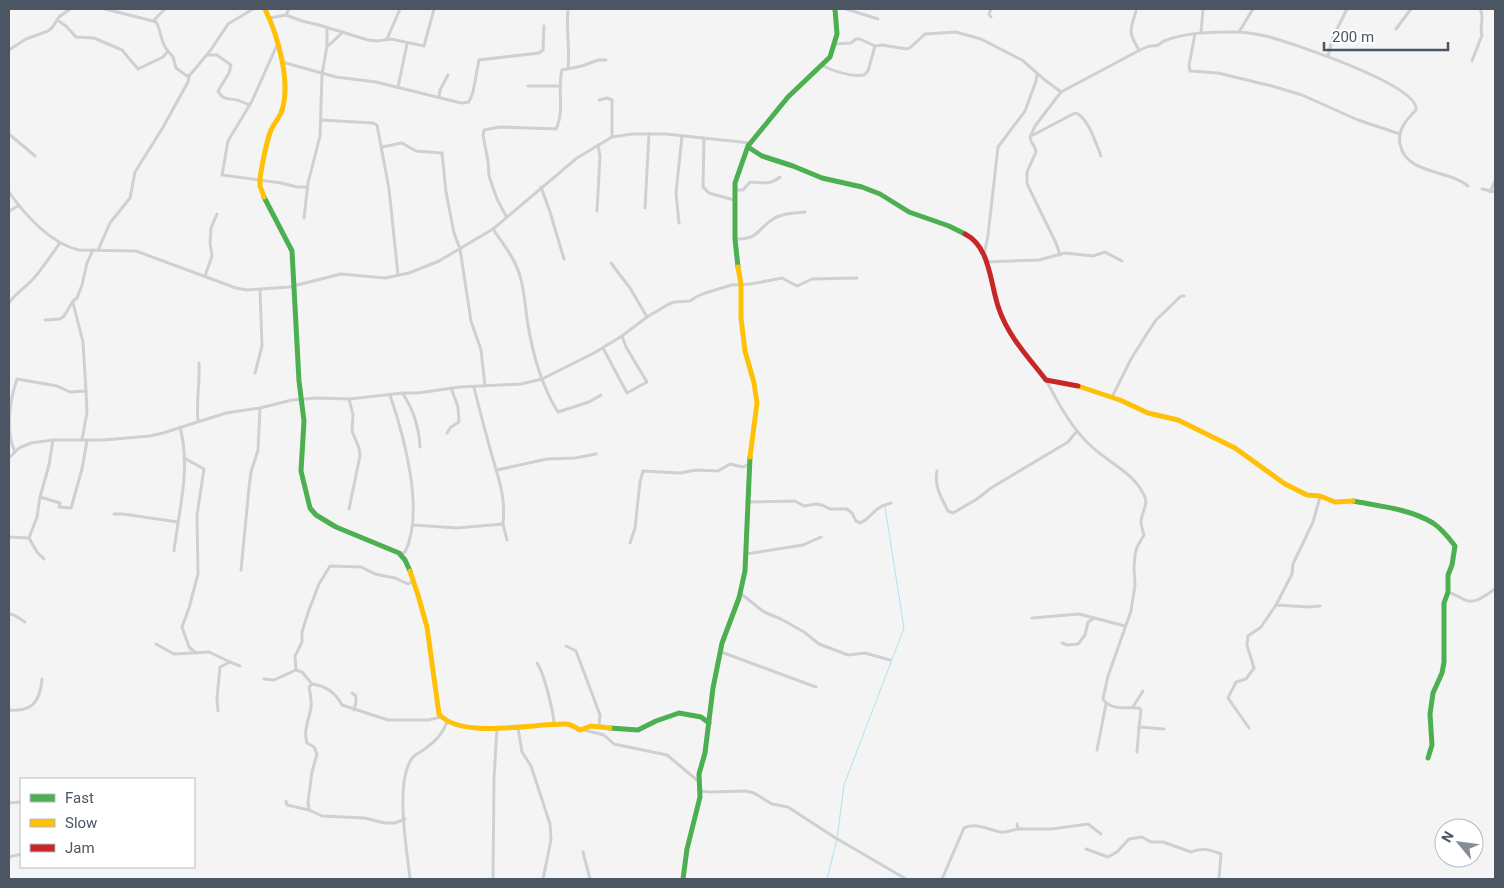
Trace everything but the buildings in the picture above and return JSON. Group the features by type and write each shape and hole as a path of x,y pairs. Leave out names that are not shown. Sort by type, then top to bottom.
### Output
{"street":[{"path":"9,50 26,39 48,31 70,9"},
{"path":"105,9 156,22 159,26 163,46 173,57 176,68 189,76"},
{"path":"153,21 165,9"},
{"path":"98,250 110,223 130,198 135,172 162,129 188,82 189,76 207,55 228,24 253,9"},
{"path":"265,9 270,18 278,44 285,85 281,112 271,130 265,150 260,180 261,191 290,244 292,252 304,421 301,471 310,508 314,514 328,523 400,554 404,558 425,615 434,668 438,708 441,717 447,722 465,726 497,728 568,724 575,728 604,735 614,744 666,755 699,781"},
{"path":"286,15 289,9"},
{"path":"387,39 400,9"},
{"path":"270,18 286,15 377,41 387,39 424,46 434,9"},
{"path":"568,9 566,34 569,46 568,68"},
{"path":"683,879 687,849 700,791 700,770 705,753 713,688 720,651 740,593 745,570 746,502 757,403 754,384 744,351 741,318 742,284 736,259 734,190 749,145 788,97 830,57 835,44 837,26 835,9"},
{"path":"846,9 878,19"},
{"path":"991,9 989,12 991,17"},
{"path":"1201,33 1204,9"},
{"path":"1239,32 1253,9"},
{"path":"1328,56 1333,37 1348,9"},
{"path":"1396,29 1411,9"},
{"path":"1472,61 1482,36 1480,31 1482,13 1480,9"},
{"path":"1136,11 1131,35 1139,50"},
{"path":"57,20 66,26 76,37 94,38 122,50 138,69 163,57 168,52"},
{"path":"282,62 350,80 376,82 461,103 469,102 473,92 479,60 539,53 542,50 544,26"},
{"path":"304,218 307,187 320,136 322,74 327,46 327,27"},
{"path":"327,46 344,32"},
{"path":"835,44 860,39 875,46 907,49 924,34 956,32 981,39 1016,56 1061,92"},
{"path":"1060,255 1027,183 1027,172 1036,152 1031,141 1035,126 1061,92 1139,50 1158,45 1164,41 1195,34 1239,32 1266,36 1328,56 1385,82 1414,101 1416,106 1416,110 1405,122 1399,139 1401,151 1408,160 1422,168 1452,177 1468,186"},
{"path":"1195,34 1188,65 1190,71 1218,73 1272,86 1302,95 1358,120 1400,134"},
{"path":"278,44 250,105 228,141 222,175 307,187"},
{"path":"398,87 407,44"},
{"path":"822,66 841,73 864,75 868,71 875,46"},
{"path":"207,55 217,55 230,65 229,72 218,91 220,95 228,100 237,100 250,105"},
{"path":"506,216 497,200 488,176 484,130 500,127 556,129 558,124 561,72 568,68 582,66 598,60 606,60"},
{"path":"984,255 998,148 1025,111 1037,73"},
{"path":"439,97 440,90 448,75"},
{"path":"528,86 561,86"},
{"path":"598,100 607,98 612,100 612,138"},
{"path":"1031,136 1078,113 1082,116 1093,134 1102,156"},
{"path":"321,120 373,123 377,125 389,189 398,276"},
{"path":"9,134 35,156"},
{"path":"9,192 18,206 60,243 78,250 136,251 236,288 260,290 306,284 341,274 385,278 421,270 439,262 493,229 506,216 577,158 598,145 612,138 632,134 649,134 704,138 749,145 762,156 822,178 862,187 886,197 909,212 949,226 970,236 984,255 999,310 1008,331 1046,380 1077,431 1091,446 1124,470 1138,484 1145,496 1146,503 1141,520 1144,536 1137,547 1135,555 1136,584 1131,611 1102,699 1111,707 1139,708 1141,710 1137,752"},
{"path":"645,208 649,134"},
{"path":"679,223 676,193 682,136"},
{"path":"704,138 703,187 709,193 734,200"},
{"path":"382,147 402,143 416,151 442,153 446,192 454,233 460,249 471,321 484,361 485,386"},
{"path":"597,211 600,156 598,145"},
{"path":"734,190 743,190 750,182 772,182 780,176"},
{"path":"1490,192 1495,181"},
{"path":"541,187 564,259"},
{"path":"1482,189 1495,192"},
{"path":"9,211 18,206"},
{"path":"735,239 754,236 775,218 794,212 805,212"},
{"path":"205,276 212,256 210,243 211,228 217,214"},
{"path":"493,229 514,261 520,275 528,324 542,379 558,412 589,402 601,395"},
{"path":"9,303 11,298 19,294 35,277 60,243"},
{"path":"45,320 62,318 77,298 87,263 93,250"},
{"path":"986,262 1040,260 1065,253 1093,256 1105,252 1122,261"},
{"path":"611,263 630,288 647,317"},
{"path":"9,458 19,448 31,443 53,440 150,436 226,412 260,408 292,400 317,398 349,400 451,388 521,384 542,379 603,348 669,304 690,301 705,293 732,285 751,284 782,278 797,286 812,280 857,278"},
{"path":"255,373 262,346 260,290"},
{"path":"1112,397 1131,360 1156,320 1181,296 1184,296"},
{"path":"73,302 83,342 87,412 82,440"},
{"path":"603,348 627,393 647,382 626,348 622,336"},
{"path":"198,363 200,384 196,400 198,421"},
{"path":"15,452 10,444 9,413 17,379 57,386 70,392 86,391"},
{"path":"1046,380 1057,380 1112,397 1148,413 1178,420 1235,448 1285,484 1307,495 1320,496 1334,502 1351,501 1395,509 1426,519 1446,534 1455,546 1448,575 1448,592 1444,604 1444,662 1442,673 1433,693 1430,714 1432,744 1428,758"},
{"path":"474,387 503,493 505,508 503,524 507,540"},
{"path":"447,433 451,427 459,422 458,407 451,388"},
{"path":"403,393 414,416 420,447"},
{"path":"390,395 399,423 413,504 413,525 407,548 405,552 400,554"},
{"path":"349,400 353,414 352,431 360,456 349,509"},
{"path":"241,570 251,472 258,450 260,408"},
{"path":"174,551 185,483 180,427"},
{"path":"937,470 937,488 948,511 953,513 1068,442 1077,431"},
{"path":"29,538 37,518 53,440"},
{"path":"40,497 60,503 59,507 71,508 82,469 87,440"},
{"path":"497,470 547,459 575,458 596,454"},
{"path":"184,458 204,469 198,515 198,574 190,608 182,627 189,647 196,653"},
{"path":"630,543 635,528 640,482 644,471 680,473 696,470 718,471 730,464 749,465"},
{"path":"1249,728 1228,698 1236,682 1246,679 1254,668 1247,646 1248,636 1261,627 1292,574 1293,564 1313,522 1320,496"},
{"path":"746,502 795,501 804,506 816,504 830,509 847,509 852,513 856,521 860,523 880,506 891,504"},
{"path":"114,514 178,522"},
{"path":"413,525 457,528 503,524"},
{"path":"9,537 29,538"},
{"path":"746,554 803,545 821,537"},
{"path":"29,538 37,552 44,559"},
{"path":"296,670 295,656 302,642 309,610 319,584 330,566 355,566 375,574 397,578 408,584 413,581"},
{"path":"1448,592 1470,602 1495,589"},
{"path":"740,593 764,612 804,632 819,644 848,655 865,653 890,660"},
{"path":"1276,604 1320,606"},
{"path":"9,614 26,622"},
{"path":"1032,618 1079,614 1125,626"},
{"path":"1062,643 1067,645 1078,644 1090,620 1098,618"},
{"path":"156,644 174,654 210,652 240,666"},
{"path":"566,646 576,652 600,715 599,727"},
{"path":"720,651 816,687"},
{"path":"218,711 217,698 220,667 230,662"},
{"path":"537,663 542,671 554,715 554,726"},
{"path":"264,679 274,680 296,670 302,672 312,684 321,685 331,691 338,698 342,706 354,710 392,721 428,720 441,717"},
{"path":"9,710 19,711 31,707 39,698 42,679"},
{"path":"309,810 308,802 312,772 317,754 314,747 307,743 305,735 307,717 311,705 309,687 312,684"},
{"path":"1133,708 1143,691"},
{"path":"352,693 356,696 354,710"},
{"path":"1097,750 1106,704"},
{"path":"582,730 591,726 638,730 656,721 680,714 701,717 709,723"},
{"path":"410,879 403,788 406,769 417,753 424,750 442,735 447,722"},
{"path":"1139,727 1164,730"},
{"path":"493,879 494,778 497,728"},
{"path":"518,728 522,752 531,766 550,824 551,840 543,879"},
{"path":"689,772 700,770"},
{"path":"700,791 746,791 754,793 772,804 788,806 834,837 906,879"},
{"path":"286,801 287,806 309,810 322,816 364,818 385,823 395,823 405,819"},
{"path":"942,879 964,828 968,826 984,827 1004,833 1017,826 1052,829 1088,824 1102,834"},
{"path":"1086,849 1108,857 1117,852 1129,839 1142,837 1151,842 1163,842 1191,852 1198,849 1208,850 1221,854 1219,879"},
{"path":"583,852 590,879"}],"waterway":[{"path":"827,879 837,839 844,785 904,628 885,507"}],"traffic: fast":[{"path":"738,267 735,239 735,183 748,146 788,97 830,57 837,34 835,9"},
{"path":"748,147 762,156 822,178 862,187 880,194 909,212 949,226 965,234"},
{"path":"264,197 292,251 299,381 304,421 301,471 310,508 316,515 336,527 399,553 410,571"},
{"path":"683,879 687,849 700,797 699,774 705,753 713,688 722,643 739,598 745,571 750,457"},
{"path":"1353,501 1394,509 1424,518 1439,528 1455,546 1452,565 1448,575 1448,592 1444,603 1444,662 1442,673 1433,693 1430,714 1432,745 1428,758"},
{"path":"610,728 638,730 679,713 701,717 709,723"}],"traffic: slow":[{"path":"264,197 260,181 265,149 271,130 281,113 285,88 279,46 265,9"},
{"path":"738,267 741,284 741,318 745,351 754,383 757,403 750,457"},
{"path":"1078,386 1120,400 1148,413 1178,420 1235,448 1285,484 1307,495 1320,496 1335,502 1353,501"},
{"path":"410,571 427,627 439,714 450,722 481,728 553,724 572,725 580,730 591,726 610,728"}],"traffic: jam":[{"path":"965,234 974,240 985,257 999,309 1008,328 1020,346 1046,380 1078,386"}]}
